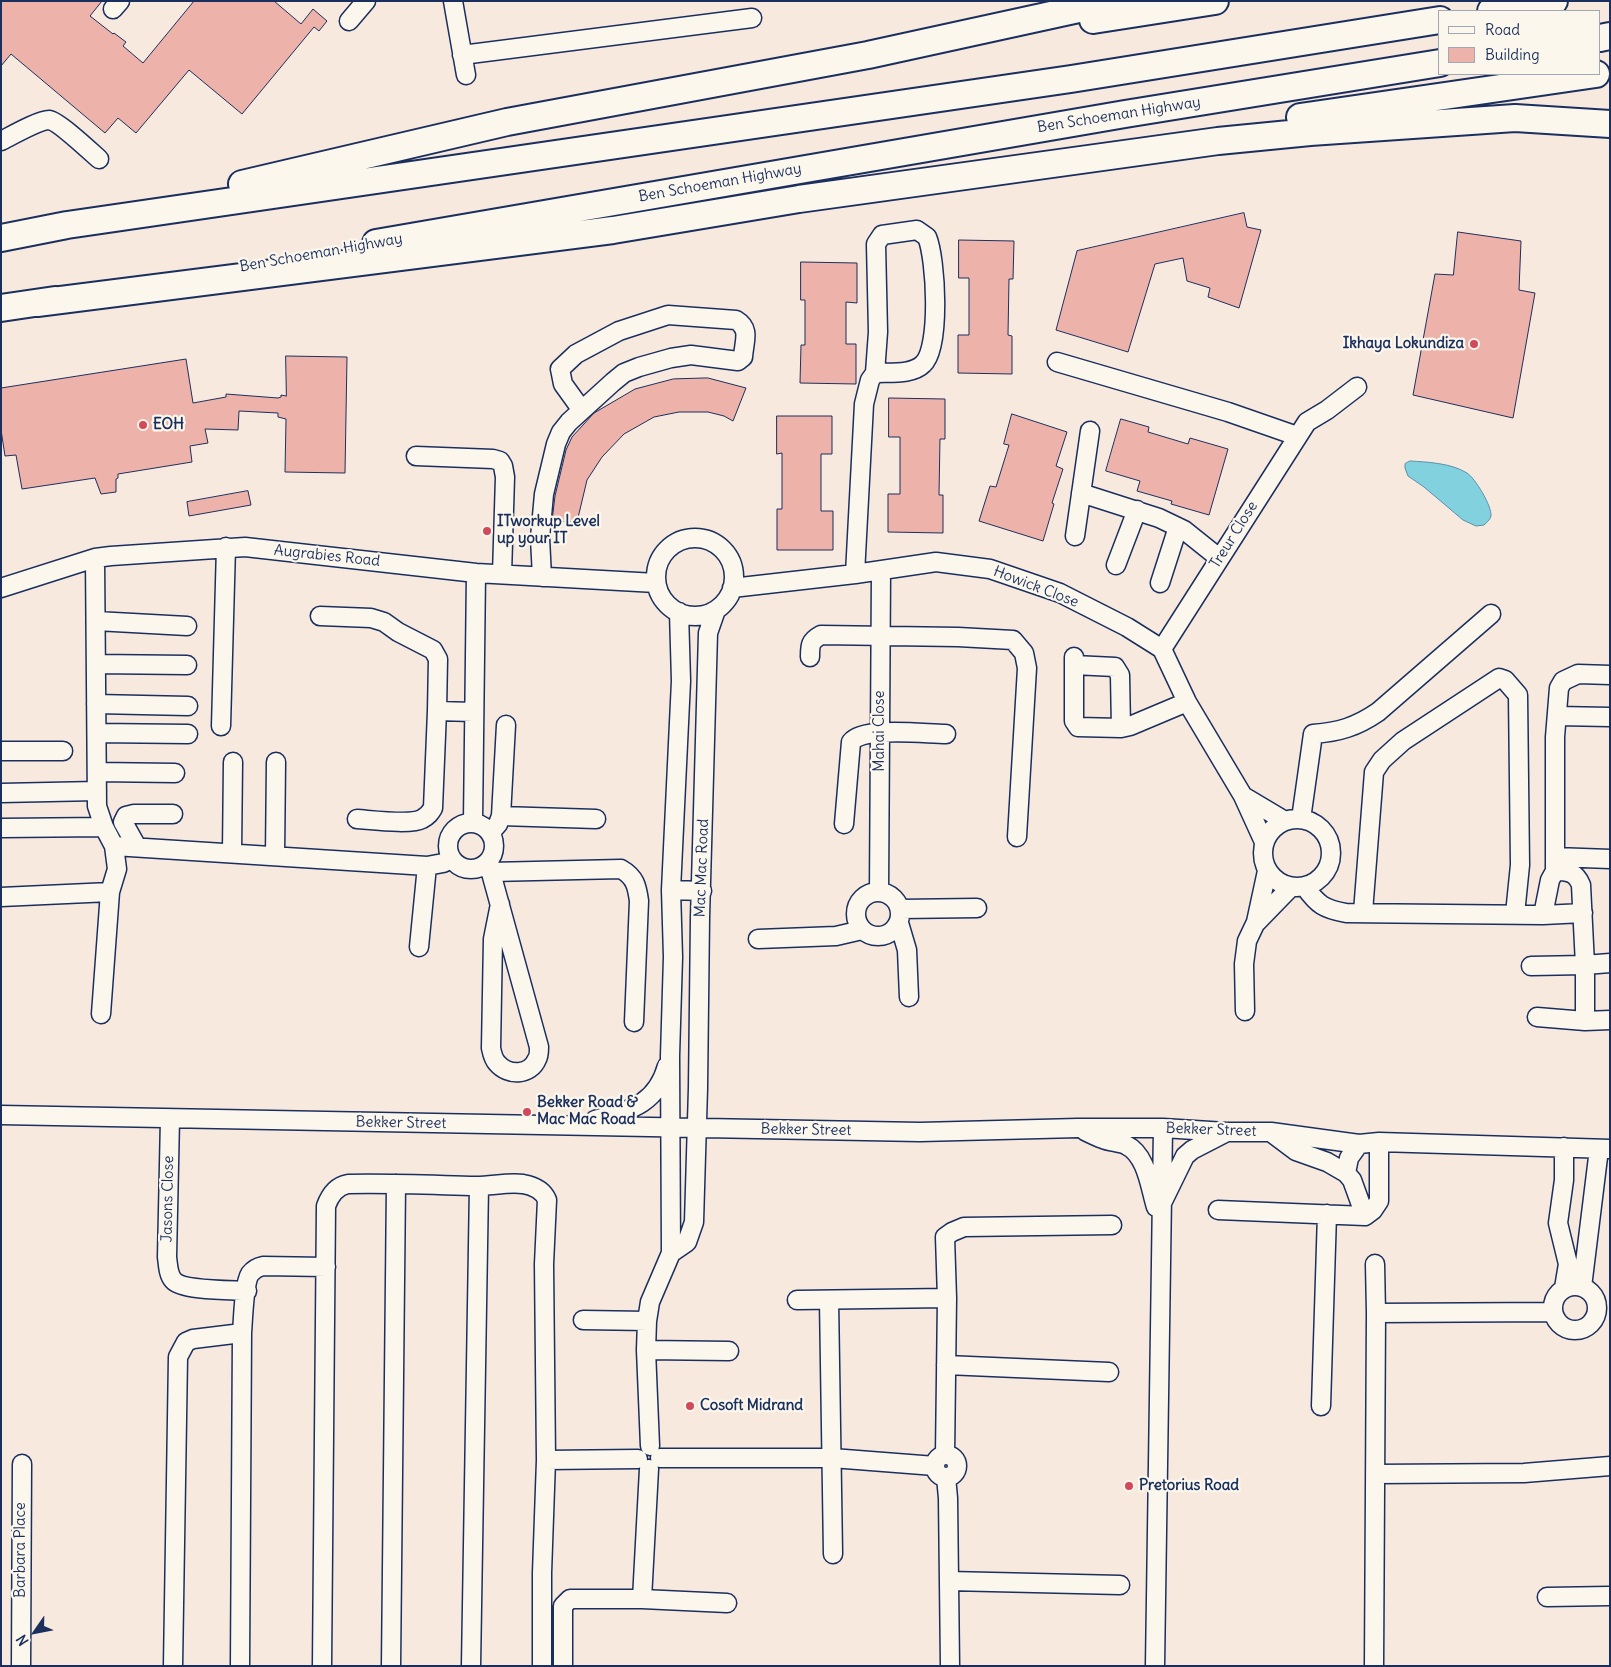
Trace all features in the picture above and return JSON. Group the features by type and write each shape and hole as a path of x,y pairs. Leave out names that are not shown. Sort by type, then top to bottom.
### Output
{"highway":[{"path":"868,55 1115,1"},
{"path":"1,238 67,225 507,122 868,55 1215,1"},
{"path":"1498,10 1554,1"},
{"path":"67,225 1062,80 1438,20"},
{"name":"Ben Schoeman Highway","path":"1,308 1124,114 1438,63"},
{"path":"37,303 613,230 1198,132 1591,75"},
{"path":"799,199 1218,140 1515,118 1610,124"}],"street":[{"path":"349,21 366,1"},
{"path":"452,1 466,75"},
{"path":"462,55 752,18"},
{"path":"1,141 50,120 60,125 99,159"},
{"path":"855,574 864,404 870,380 875,373 878,332 876,244 882,235 917,230 927,237 933,261 935,321 932,348 924,364 914,371 875,373"},
{"path":"542,576 540,538 544,494 561,432 581,409 624,373 671,358 691,355 738,361 743,357 746,329 743,324 736,320 668,315 619,331 576,354 560,369 563,384 581,409"},
{"path":"1057,362 1228,412 1302,429 1357,387"},
{"name":"Treur Close","path":"1162,649 1302,429"},
{"path":"1075,536 1090,430"},
{"path":"416,456 493,459 500,461 505,477 502,574"},
{"path":"1081,493 1159,518 1184,530 1219,558"},
{"path":"1116,565 1137,510"},
{"path":"1160,583 1178,527"},
{"path":"692,538 705,539 717,544 727,554 733,565 734,578 732,588 725,602 716,610 704,615 691,616 679,612 668,605 660,595 656,583 656,570 661,558 669,548 680,541 692,538"},
{"path":"221,726 226,547"},
{"name":"Augrabies Road","path":"1,588 95,558 226,547 244,547 476,573 656,583"},
{"path":"95,558 97,806 104,827 114,846 117,869 110,892 101,1014"},
{"name":"Howick Close","path":"732,588 881,571 936,562 990,569 1060,593 1127,627 1162,649"},
{"name":"Mahai Close","path":"879,892 881,571"},
{"path":"473,822 476,573"},
{"name":"Mac Mac Road","path":"671,1253 686,1242 694,1222 708,632 716,610"},
{"name":"Mac Mac Road","path":"671,1253 670,1056 673,957 671,890 681,682 679,612"},
{"path":"1293,820 1312,734 1334,732 1362,723 1378,712 1491,614"},
{"path":"320,616 371,618 384,622 398,632 433,650 438,659 438,711 433,808 428,815 420,820 357,819"},
{"path":"96,621 188,626"},
{"path":"810,657 810,644 813,639 821,635 880,635 1013,640 1024,653 1027,687 1017,837"},
{"path":"1162,649 1187,702 1243,796 1264,842 1263,857 1267,871 1277,882 1298,887 1323,907 1346,913 1543,915 1584,913"},
{"path":"1121,728 1119,670 1116,667 1074,661 1074,721 1078,727 1121,728 1130,726 1187,702"},
{"path":"96,664 188,665"},
{"path":"1543,915 1555,864 1559,688 1563,681 1578,674 1610,675"},
{"path":"1363,912 1374,772 1382,760 1403,741 1498,678 1505,680 1518,695 1520,866 1515,914"},
{"path":"96,704 188,706"},
{"path":"438,711 473,712"},
{"path":"1557,716 1610,717"},
{"path":"490,833 498,824 501,816 506,725"},
{"path":"844,824 851,742 858,736 880,732 946,734"},
{"path":"97,733 188,734"},
{"path":"1,750 63,751"},
{"path":"232,853 233,762"},
{"path":"275,856 276,762"},
{"path":"97,772 176,773"},
{"path":"1,793 97,791"},
{"path":"1243,796 1293,820 1317,824 1328,836 1332,852 1329,868 1320,880 1298,887 1256,922"},
{"path":"137,847 123,822 126,816 134,814 173,814"},
{"path":"501,816 596,819"},
{"path":"1264,842 1272,830 1293,820"},
{"path":"500,904 493,939 491,1048 495,1062 505,1071 517,1074 532,1067 538,1058 539,1047 500,904 489,867 494,843 490,833 483,826 473,822 462,824 454,830 448,839 448,849 452,859 459,866 469,869 489,867 621,869 631,874 636,885 639,901 634,1022"},
{"path":"1,828 104,827"},
{"path":"114,846 427,866 452,859"},
{"path":"1555,864 1610,859"},
{"path":"1555,864 1566,871 1574,873 1579,878 1581,885 1584,913 1585,1021"},
{"path":"419,947 427,866"},
{"path":"1245,1011 1244,964 1247,941 1256,922 1267,871"},
{"path":"671,890 702,891"},
{"path":"1,897 110,892"},
{"path":"899,916 894,930 887,935 878,937 862,930 856,914 858,905 870,893 879,892 892,897 899,916 907,950 909,997"},
{"path":"899,916 977,908"},
{"path":"758,939 836,936 862,930"},
{"path":"1531,966 1610,964"},
{"path":"1537,1017 1585,1021 1610,1020"},
{"path":"575,1126 628,1111 646,1102 663,1079 670,1056"},
{"name":"Bekker Street","path":"1,1115 920,1132 1163,1128 1226,1132 1271,1132 1359,1144 1379,1142 1564,1146 1605,1149"},
{"name":"Jasons Close","path":"170,1119 166,1257 171,1278 176,1283 186,1286 246,1291"},
{"path":"1078,1128 1103,1140 1126,1145 1133,1150 1144,1168 1161,1222"},
{"path":"1155,1666 1163,1128"},
{"path":"1162,1204 1185,1156 1192,1150 1226,1132"},
{"path":"1271,1132 1296,1151 1327,1162 1346,1173 1352,1180 1365,1216"},
{"path":"1218,1210 1365,1216 1373,1210 1379,1200 1379,1142"},
{"path":"1346,1173 1349,1158 1359,1144"},
{"path":"1564,1146 1564,1180 1558,1223 1568,1264 1564,1288"},
{"path":"1582,1287 1605,1149"},
{"path":"322,1666 326,1206 334,1191 348,1184 479,1186 510,1184 530,1186 542,1191 547,1200 544,1264 546,1460 542,1573 542,1666"},
{"path":"391,1666 396,1184"},
{"path":"471,1666 479,1186"},
{"path":"1321,1406 1327,1214"},
{"path":"950,1666 948,1498 942,1466 947,1298 945,1237 964,1227 1112,1225"},
{"path":"642,1599 649,1458 647,1321 650,1302 671,1253"},
{"path":"1374,1666 1375,1264"},
{"path":"240,1666 242,1333 246,1291 250,1274 255,1269 263,1266 326,1267"},
{"path":"1582,1287 1590,1292 1603,1311 1589,1325 1581,1329 1571,1330 1563,1327 1556,1320 1553,1312 1553,1302 1557,1294 1564,1288 1582,1287"},
{"path":"798,1300 947,1298"},
{"path":"829,1300 833,1554"},
{"path":"1376,1313 1553,1312"},
{"path":"583,1320 647,1321"},
{"path":"173,1666 178,1357 186,1342 193,1339 242,1333"},
{"path":"646,1350 729,1351"},
{"path":"946,1365 1109,1372"},
{"path":"546,1460 832,1458 942,1466"},
{"name":"Barbara Place","path":"21,1666 22,1464"},
{"path":"1375,1474 1524,1473 1610,1466"},
{"path":"950,1581 1120,1585"},
{"path":"1547,1597 1610,1596"},
{"path":"563,1666 563,1606 568,1600 577,1598 642,1599 727,1603"}],"water":[{"path":"1410,461 1446,465 1467,473 1474,480 1486,499 1491,511 1489,520 1484,525 1476,526 1463,520 1408,476 1405,464"}],"building":[{"path":"1,1 102,1 90,16 126,42 123,46 143,63 194,1 274,1 301,24 313,9 327,21 319,31 314,27 242,114 189,70 136,133 118,118 105,133 11,54 1,66"},
{"path":"1244,213 1247,227 1261,230 1239,308 1208,297 1210,288 1187,281 1183,258 1155,264 1128,352 1056,330 1077,251"},
{"name":"Ikhaya Lokundiza","path":"1458,232 1521,241 1519,290 1535,293 1513,418 1413,395 1435,274 1453,275"},
{"path":"959,240 1014,241 1013,279 1009,279 1008,335 1012,336 1012,374 958,373 958,335 969,335 969,278 959,278"},
{"path":"801,262 857,263 857,303 846,302 846,344 856,344 856,384 800,383 801,345 805,345 805,300 801,300"},
{"path":"286,356 347,357 345,473 285,472 286,419 278,417 278,413 239,411 238,430 205,429 208,443 190,446 192,462 118,474 116,492 101,494 95,478 22,489 16,455 5,456 1,430 1,388 186,359 193,403 226,397 226,394 278,398 281,395 286,396"},
{"path":"708,378 746,388 733,421 724,416 708,412 679,412 654,417 624,434 602,457 587,480 577,522 552,521 555,496 566,450 572,437 594,413 635,389 673,379"},
{"path":"889,398 945,399 945,439 940,439 939,495 943,495 943,533 888,532 888,494 900,494 900,437 889,437"},
{"path":"1012,414 1067,432 1056,466 1063,469 1043,541 979,521 990,486 996,487 1009,445 1004,444"},
{"path":"777,416 832,416 832,454 821,454 821,511 833,511 833,550 777,550 777,509 782,509 782,453 777,454"},
{"path":"1121,419 1149,427 1148,432 1188,444 1190,438 1228,449 1209,515 1171,504 1172,501 1137,491 1140,481 1106,471"},
{"path":"248,491 251,505 189,516 187,502"}],"place":[{"name":"Ikhaya Lokundiza","path":"1474,344"},
{"name":"EOH","path":"143,425"},
{"name":"ITworkup Level up your IT","path":"487,531"},
{"name":"Bekker Road & Mac Mac Road","path":"527,1112"},
{"name":"Cosoft Midrand","path":"690,1406"},
{"name":"Pretorius Road","path":"1129,1486"}]}
